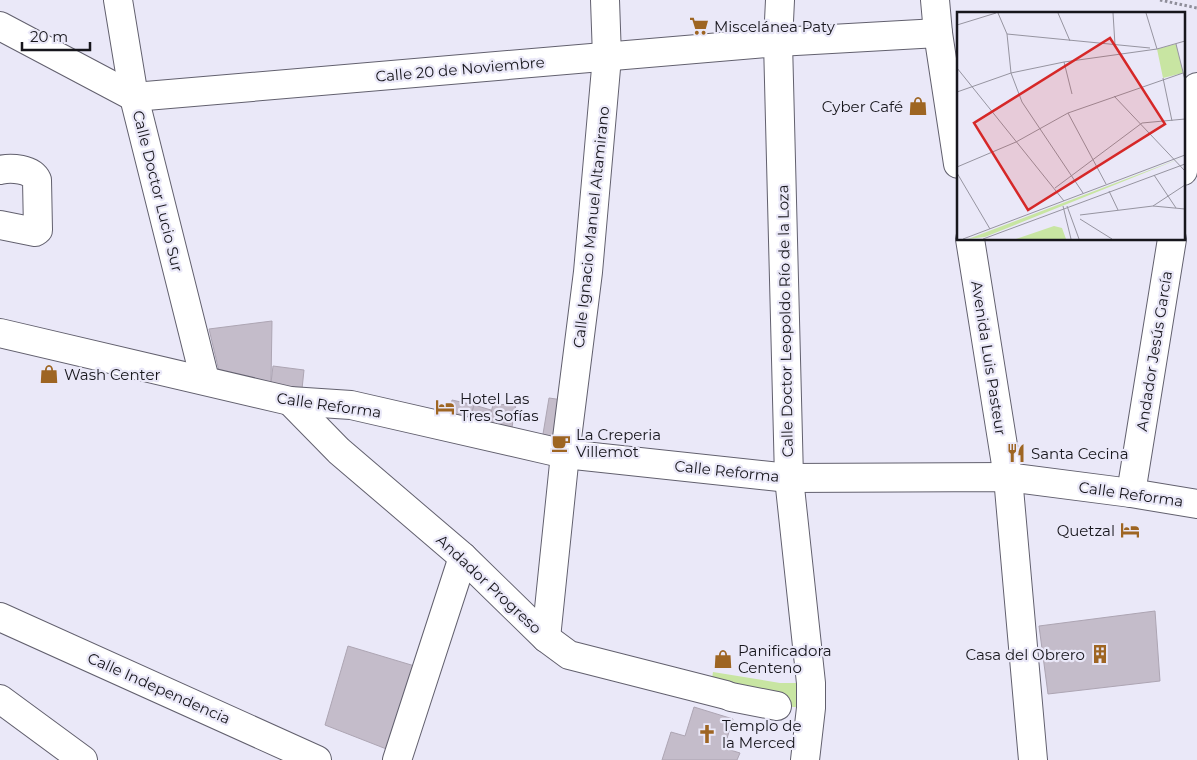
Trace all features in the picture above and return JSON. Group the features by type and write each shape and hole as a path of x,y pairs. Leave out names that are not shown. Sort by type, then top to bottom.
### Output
{"street":[{"name":"Calle Doctor Lucio Sur","path":"118,0 134,96 205,380"},
{"name":"Calle Ignacio Manuel Altamirano","path":"546,638 564,480 565,454 588,272 607,57 605,0"},
{"name":"Calle Doctor Leopoldo Río de la Loza","path":"780,0 778,42 789,478 811,683 811,708 805,760"},
{"path":"935,0 938,33 957,157"},
{"path":"0,26 134,96"},
{"name":"Calle 20 de Noviembre","path":"134,96 778,42 938,33"},
{"path":"1184,165 1197,87"},
{"path":"0,170 4,168 29,172 35,176 37,180 38,230 35,232 0,224"},
{"name":"Avenida Luis Pasteur","path":"970,240 1008,477 1033,760"},
{"name":"Andador Jesús García","path":"1131,493 1172,240"},
{"name":"Calle Reforma","path":"0,333 290,401 351,404 565,454 789,478 1008,477 1131,493 1197,504"},
{"name":"Andador Progreso","path":"290,401 338,451 463,556 546,638 569,655 728,696 778,706"},
{"path":"397,760 463,556"},
{"name":"Calle Independencia","path":"0,617 318,760"},
{"path":"0,699 83,760"}],"path":[{"path":"1160,0 1197,8"}],"green space":[{"path":"713,672 780,683 811,683 811,708 777,706 710,691"}],"building":[{"path":"272,321 271,383 219,371 209,329"},
{"path":"273,366 304,370 302,389 271,383"},
{"path":"549,398 563,400 555,448 541,446"},
{"path":"452,400 474,405 469,423 449,419"},
{"path":"516,404 511,433 487,427 493,405"},
{"path":"474,405 491,410 487,427 469,423"},
{"name":"Casa del Obrero","path":"1155,611 1160,681 1048,694 1039,626"},
{"path":"348,646 418,667 389,750 325,725"},
{"name":"Templo de la Merced","path":"694,707 733,719 724,748 740,753 737,760 662,760 671,732 685,736"}],"place":[{"name":"Miscelánea Paty","path":"699,26"},
{"name":"Cyber Café","path":"918,106"},
{"name":"Wash Center","path":"49,374"},
{"name":"Hotel Las Tres Sofías","path":"445,407"},
{"name":"La Creperia Villemot","path":"561,443"},
{"name":"Santa Cecina","path":"1016,453"},
{"name":"Quetzal","path":"1130,530"},
{"name":"Casa del Obrero","path":"1100,654"},
{"name":"Panificadora Centeno","path":"723,659"},
{"name":"Templo de la Merced","path":"707,734"}]}
